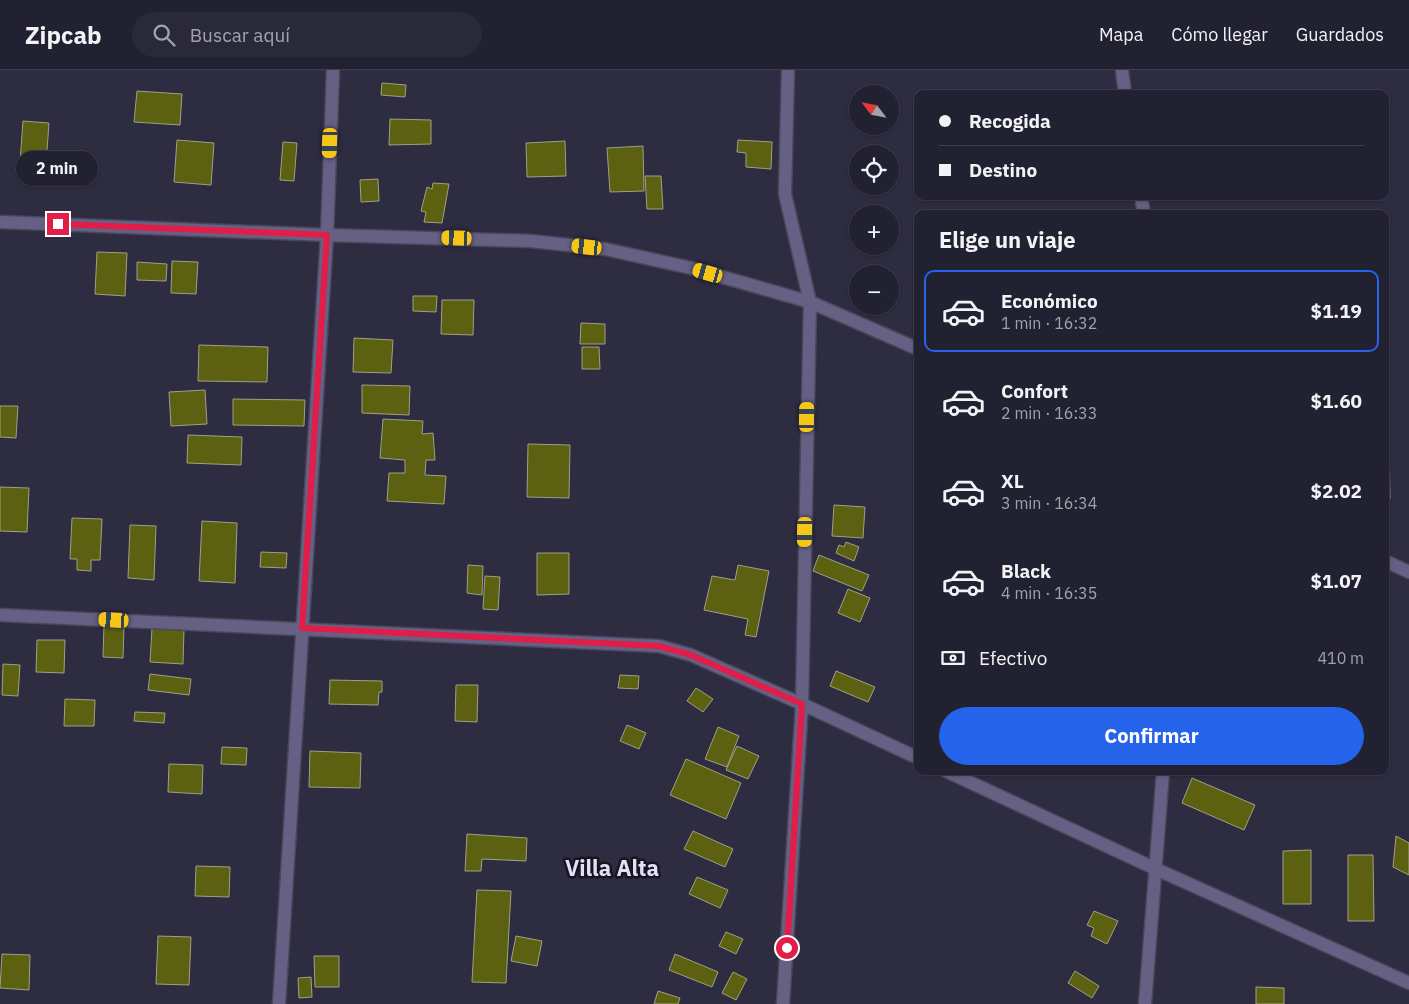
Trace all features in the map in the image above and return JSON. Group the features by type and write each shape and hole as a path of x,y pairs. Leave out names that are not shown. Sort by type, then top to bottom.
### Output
{"street":[{"path":"279,1004 327,235 333,70"},
{"path":"783,1004 802,704 810,302 786,194 788,70"},
{"path":"1122,70 1124,90"},
{"path":"0,222 531,241 605,249 691,268 810,302 914,347"},
{"path":"1389,563 1409,572"},
{"path":"0,615 659,646 691,655 914,756"},
{"path":"955,775 1156,869 1409,983"},
{"path":"1145,1004 1163,775"}],"building":[{"path":"382,83 406,85 405,97 381,95"},
{"path":"137,91 182,94 180,125 134,122"},
{"path":"390,119 431,120 431,144 389,145"},
{"path":"23,121 49,123 46,164 20,162"},
{"path":"177,140 214,143 211,185 174,182"},
{"path":"738,140 772,142 771,169 746,167 746,153 737,152"},
{"path":"565,141 566,176 527,177 526,143"},
{"path":"283,142 297,143 294,181 280,180"},
{"path":"643,146 644,191 610,192 607,148"},
{"path":"645,176 661,176 663,209 647,209"},
{"path":"378,179 379,201 361,202 360,180"},
{"path":"433,183 449,184 442,223 424,222 426,212 421,211 427,187 432,189"},
{"path":"97,252 127,253 125,296 95,294"},
{"path":"172,261 198,262 196,294 171,293"},
{"path":"137,262 167,264 166,281 137,280"},
{"path":"413,296 437,296 436,312 413,311"},
{"path":"442,300 474,300 473,335 441,334"},
{"path":"581,323 605,324 605,344 580,344"},
{"path":"354,338 393,340 391,373 353,372"},
{"path":"199,345 268,347 267,382 198,381"},
{"path":"582,347 599,347 600,369 582,369"},
{"path":"362,385 410,386 409,415 362,413"},
{"path":"205,390 207,424 171,426 169,392"},
{"path":"233,399 305,400 304,426 233,425"},
{"path":"0,406 18,406 16,438 0,437"},
{"path":"383,419 423,421 422,434 433,433 435,460 426,460 425,475 446,476 444,504 387,501 389,473 405,473 405,460 380,458"},
{"path":"188,435 242,437 241,465 187,463"},
{"path":"1389,435 1390,499 1389,499"},
{"path":"528,444 570,445 569,498 527,497"},
{"path":"0,487 29,488 27,532 0,531"},
{"path":"834,505 865,507 863,538 832,536"},
{"path":"72,518 102,519 100,560 91,560 91,571 77,570 77,559 70,559"},
{"path":"202,521 237,523 235,583 199,581"},
{"path":"130,525 156,526 154,580 128,578"},
{"path":"846,542 859,547 854,561 836,553 839,545 844,547"},
{"path":"261,552 287,553 286,568 260,567"},
{"path":"537,553 569,553 569,594 537,595"},
{"path":"819,555 869,575 862,591 813,571"},
{"path":"468,565 483,566 482,595 467,593"},
{"path":"738,565 769,571 756,637 745,635 748,619 704,610 712,576 735,580"},
{"path":"485,576 500,577 498,610 483,609"},
{"path":"848,589 870,598 860,622 838,613"},
{"path":"104,624 124,625 123,658 103,657"},
{"path":"152,628 184,629 183,664 150,662"},
{"path":"37,640 65,640 64,673 36,672"},
{"path":"3,664 20,665 18,696 2,695"},
{"path":"836,671 875,687 868,702 830,686"},
{"path":"150,674 191,679 189,695 148,690"},
{"path":"620,675 639,676 638,689 618,688"},
{"path":"330,680 382,681 382,692 379,692 378,705 329,704"},
{"path":"456,685 478,685 477,722 455,721"},
{"path":"696,688 713,699 703,712 687,701"},
{"path":"65,699 95,700 94,726 64,726"},
{"path":"135,712 165,713 164,723 134,721"},
{"path":"627,725 646,733 639,749 620,741"},
{"path":"718,727 739,736 727,767 705,759"},
{"path":"737,746 759,756 748,779 726,770"},
{"path":"222,747 247,748 246,765 221,764"},
{"path":"310,751 361,753 360,788 309,787"},
{"path":"686,759 741,783 726,819 670,795"},
{"path":"169,764 203,765 202,794 168,792"},
{"path":"1192,778 1255,805 1244,830 1182,803"},
{"path":"693,831 733,849 725,867 684,849"},
{"path":"467,834 527,838 526,861 482,859 481,871 465,871"},
{"path":"1396,836 1409,843 1409,875 1393,867"},
{"path":"1311,850 1311,904 1283,904 1283,851"},
{"path":"1348,855 1373,855 1374,921 1348,921"},
{"path":"196,866 230,867 229,897 195,896"},
{"path":"697,877 728,890 720,908 689,894"},
{"path":"477,890 511,891 506,983 472,982"},
{"path":"1094,911 1118,921 1107,944 1091,936 1094,928 1087,925"},
{"path":"726,932 743,939 736,954 719,946"},
{"path":"158,936 191,937 189,985 156,984"},
{"path":"516,936 542,941 537,966 511,961"},
{"path":"2,954 30,955 29,990 0,988"},
{"path":"675,954 718,972 712,987 669,970"},
{"path":"314,956 339,956 339,987 315,987"},
{"path":"1075,971 1099,986 1092,998 1068,983"},
{"path":"733,972 747,979 736,1000 722,993"},
{"path":"311,977 312,997 299,998 298,978"},
{"path":"1256,987 1284,988 1284,1004 1256,1004"},
{"path":"658,991 680,998 678,1004 654,1004"}],"district":[{"name":"Villa Alta","path":"612,868"}],"route":[{"path":"58,224 327,235 302,628 659,646 691,655 802,704 787,948"}]}
